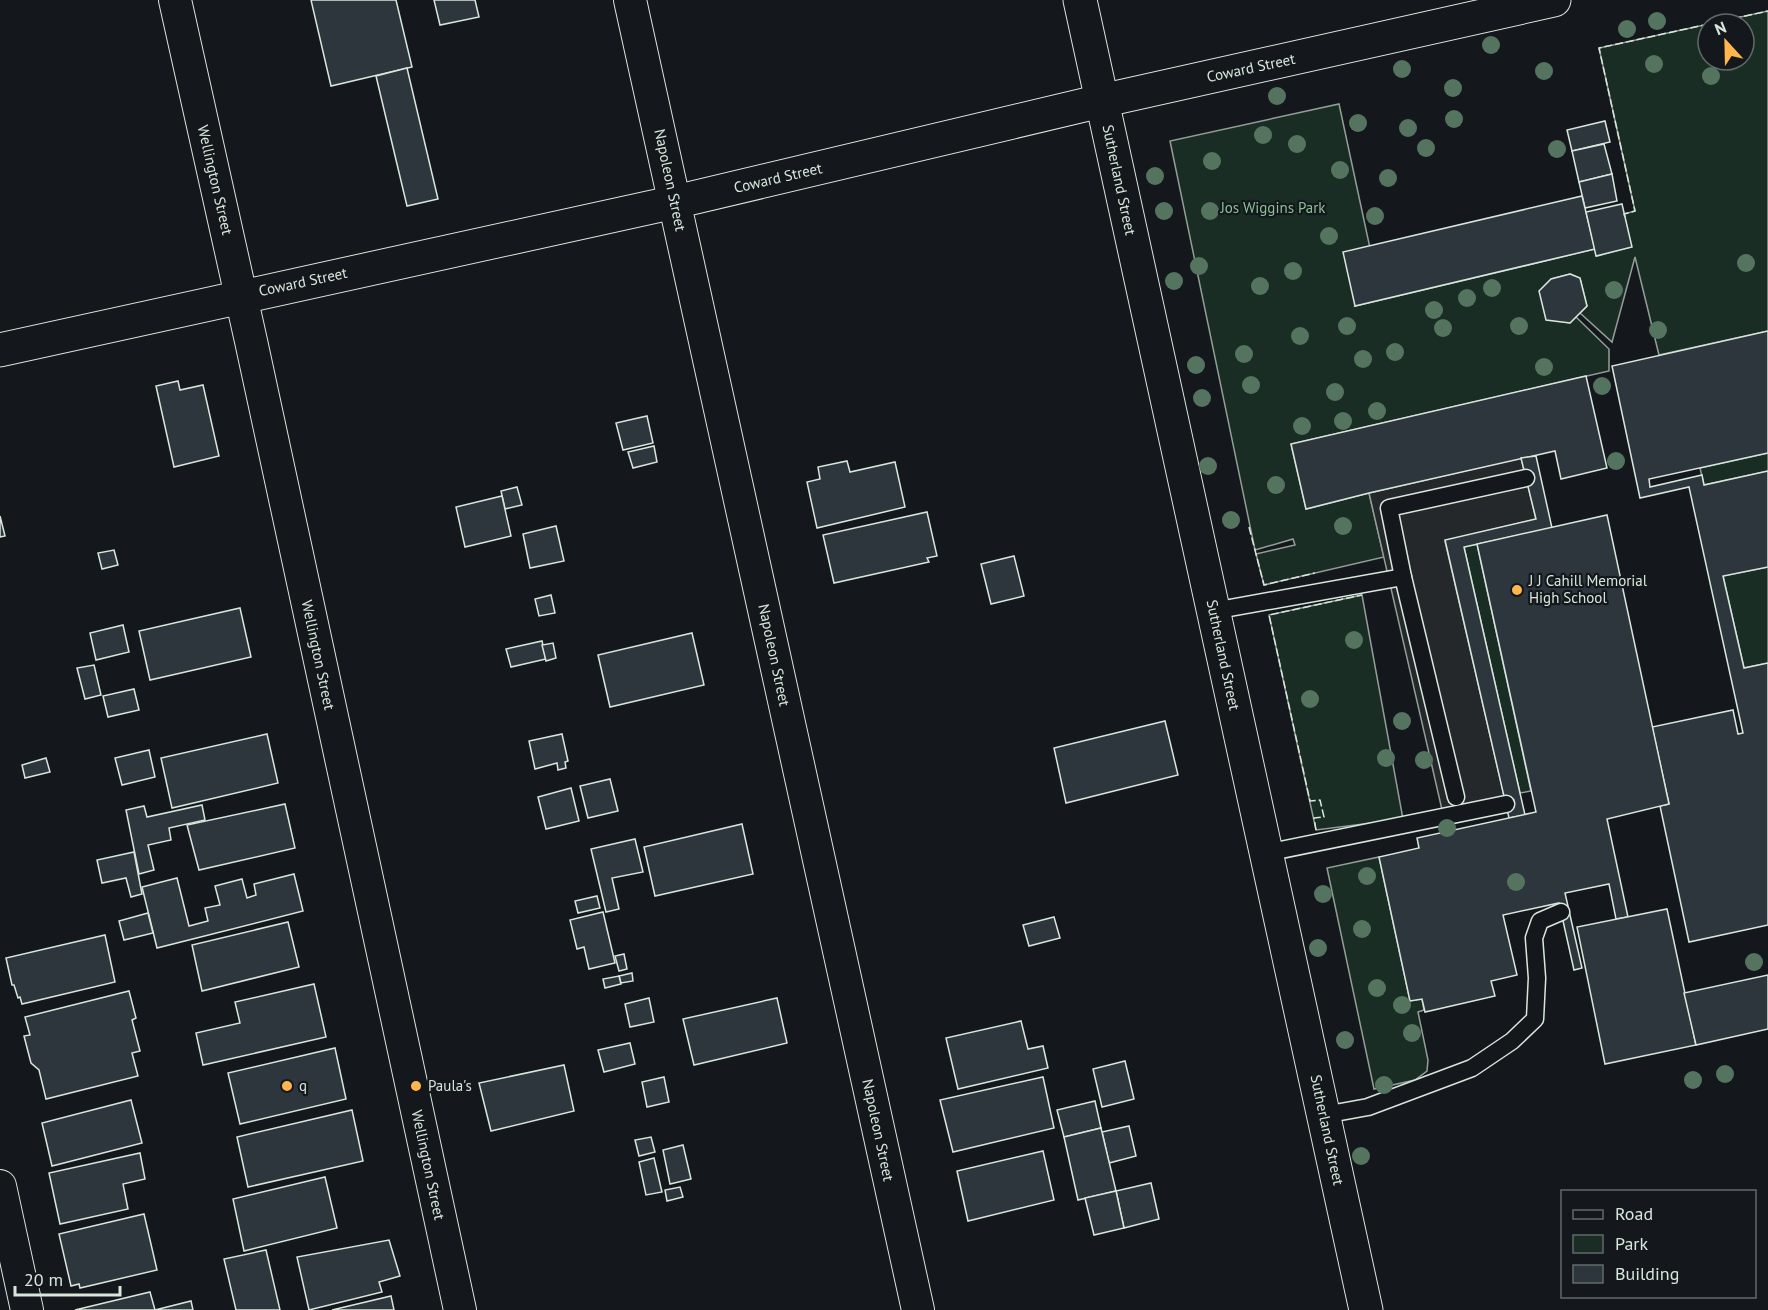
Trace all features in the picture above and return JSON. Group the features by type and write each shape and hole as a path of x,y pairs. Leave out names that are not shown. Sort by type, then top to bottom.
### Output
{"street":[{"name":"Wellington Street","path":"175,0 460,1310"},
{"name":"Napoleon Street","path":"630,0 918,1310"},
{"name":"Sutherland Street","path":"1080,0 1366,1310"},
{"name":"Coward Street","path":"0,350 675,202 1101,101 1554,0"},
{"path":"0,1186 27,1310"}],"lane":[{"path":"1456,797 1403,577 1389,508 1526,478"},
{"path":"1213,611 1403,577"},
{"path":"1266,853 1506,804"},
{"path":"1324,1115 1368,1107 1472,1068 1512,1041 1535,1019 1537,978 1534,938 1540,921 1561,912"}],"green space":[{"name":"Jos Wiggins Park","path":"1768,11 1768,331 1659,355 1635,257 1612,342 1580,313 1587,306 1580,278 1570,274 1551,279 1546,319 1570,323 1576,317 1609,349 1609,371 1291,444 1306,509 1369,493 1384,557 1264,585 1256,554 1295,545 1293,539 1255,550 1170,141 1339,104 1376,276 1355,306 1595,249 1597,256 1631,247 1624,214 1635,211 1599,48 1696,27 1696,72 1756,72 1756,14"},
{"path":"1768,453 1768,471 1704,485 1700,468"},
{"path":"1477,544 1531,791 1520,793 1464,547"},
{"path":"1768,567 1768,663 1744,668 1723,576"},
{"path":"1362,595 1403,819 1316,830 1269,615"},
{"path":"1379,857 1410,1001 1422,999 1424,1010 1418,1012 1428,1060 1427,1071 1415,1080 1374,1089 1327,868"}],"shaded area":[{"path":"1521,458 1536,519 1445,541 1505,800 1443,814 1369,493"}],"building":[{"path":"311,0 396,0 412,67 331,86"},
{"path":"434,0 475,0 479,17 440,25"},
{"path":"407,68 438,199 407,206 376,76"},
{"path":"1605,121 1610,142 1572,151 1567,130"},
{"path":"1604,144 1612,174 1579,182 1572,151"},
{"path":"1612,174 1617,201 1585,208 1579,182"},
{"path":"1582,196 1595,249 1355,306 1343,252"},
{"path":"1622,204 1632,247 1596,256 1586,212"},
{"path":"1570,274 1580,278 1587,306 1570,323 1546,320 1539,291 1551,279"},
{"path":"1768,331 1768,453 1649,479 1650,487 1702,475 1704,485 1768,471 1768,567 1723,576 1744,668 1768,663 1768,925 1689,942 1660,806 1669,804 1652,727 1733,710 1738,734 1743,733 1689,487 1640,498 1612,366"},
{"path":"1586,376 1607,468 1561,479 1555,451 1306,509 1291,444"},
{"path":"178,381 180,390 203,385 219,456 174,467 156,386"},
{"path":"647,416 653,443 623,450 616,423"},
{"path":"654,446 657,462 633,468 628,452"},
{"path":"1536,456 1552,528 1464,547 1525,815 1509,818 1445,540 1536,519 1521,458"},
{"path":"847,461 850,472 895,462 905,507 817,528 807,482 820,479 818,467"},
{"path":"517,487 522,505 505,509 501,491"},
{"path":"502,496 511,536 465,547 456,507"},
{"path":"927,512 937,556 927,558 929,562 834,583 823,535"},
{"path":"1607,515 1669,804 1607,819 1628,917 1616,919 1609,884 1565,893 1582,968 1574,970 1559,903 1503,915 1517,975 1491,981 1495,996 1425,1012 1422,999 1410,1001 1379,857 1419,848 1417,838 1536,812 1477,544"},
{"path":"0,516 5,536 0,537"},
{"path":"556,526 564,561 530,568 523,534"},
{"path":"114,550 118,565 102,569 98,553"},
{"path":"1014,556 1024,596 991,604 981,564"},
{"path":"551,595 555,613 539,616 535,599"},
{"path":"240,608 251,657 150,680 139,631"},
{"path":"123,625 129,652 96,660 90,633"},
{"path":"692,633 704,685 610,707 598,655"},
{"path":"542,641 546,659 511,667 506,649"},
{"path":"553,643 556,658 546,661 542,645"},
{"path":"94,665 101,695 85,699 77,668"},
{"path":"134,689 139,710 108,717 103,696"},
{"path":"1165,721 1178,775 1066,803 1054,748"},
{"path":"267,734 278,783 172,808 161,758"},
{"path":"562,734 568,761 565,762 566,768 558,770 557,763 535,769 529,741"},
{"path":"149,750 155,777 122,785 115,758"},
{"path":"46,758 50,772 25,778 22,765"},
{"path":"610,779 618,811 588,818 580,786"},
{"path":"571,788 579,821 546,829 538,797"},
{"path":"285,804 295,848 199,870 187,825"},
{"path":"202,805 205,820 169,828 171,840 148,845 154,870 139,874 126,810 144,806 147,817"},
{"path":"742,824 753,874 655,896 644,847"},
{"path":"635,839 643,872 612,878 619,909 606,912 591,849"},
{"path":"134,852 142,894 131,897 126,878 102,883 97,860"},
{"path":"294,874 303,911 157,948 142,887 177,878 189,926 208,921 205,908 220,905 215,886 242,879 247,898 256,895 254,884"},
{"path":"597,896 600,908 578,913 575,901"},
{"path":"1667,909 1696,1045 1605,1064 1577,927"},
{"path":"603,912 615,963 589,969 584,947 577,949 570,920"},
{"path":"148,913 153,933 124,940 119,921"},
{"path":"1054,917 1060,938 1029,946 1023,925"},
{"path":"288,922 299,967 202,991 192,945"},
{"path":"105,935 115,982 22,1004 12,985 6,958"},
{"path":"624,954 627,969 619,971 615,956"},
{"path":"632,973 633,981 621,983 619,976"},
{"path":"1768,975 1768,1029 1696,1045 1684,993"},
{"path":"619,976 621,984 605,988 603,979"},
{"path":"314,984 326,1037 203,1065 196,1033 240,1023 235,1002"},
{"path":"129,991 136,1018 132,1020 140,1051 132,1053 138,1076 46,1099 39,1070 31,1063 24,1036 30,1035 25,1017"},
{"path":"649,998 654,1022 630,1027 625,1004"},
{"path":"777,998 787,1043 694,1065 683,1019"},
{"path":"1021,1021 1028,1049 1043,1046 1048,1068 958,1089 946,1038"},
{"path":"630,1043 635,1064 604,1072 598,1050"},
{"name":"q","path":"335,1048 346,1099 240,1124 228,1073"},
{"path":"1125,1061 1134,1099 1102,1107 1093,1069"},
{"path":"564,1065 574,1111 491,1131 479,1083"},
{"path":"664,1077 669,1102 647,1107 642,1082"},
{"path":"1043,1077 1054,1128 953,1152 940,1100"},
{"path":"131,1100 142,1143 52,1166 42,1123"},
{"path":"1095,1101 1101,1128 1064,1137 1057,1110"},
{"path":"352,1110 363,1161 248,1187 237,1137"},
{"path":"1129,1126 1136,1156 1109,1163 1102,1132"},
{"path":"1101,1128 1116,1191 1078,1200 1064,1137"},
{"path":"651,1137 655,1152 639,1156 635,1140"},
{"path":"683,1145 691,1179 670,1184 663,1150"},
{"path":"1043,1151 1054,1200 968,1221 957,1171"},
{"path":"140,1153 145,1179 123,1184 128,1209 60,1224 49,1173"},
{"path":"654,1158 662,1192 646,1195 639,1162"},
{"path":"325,1177 337,1228 244,1251 233,1199"},
{"path":"1151,1183 1159,1219 1124,1228 1116,1191"},
{"path":"680,1187 683,1197 667,1201 665,1190"},
{"path":"1116,1191 1124,1228 1094,1235 1085,1198"},
{"path":"144,1214 157,1270 80,1288 79,1284 71,1286 59,1234"},
{"path":"389,1240 400,1276 379,1282 382,1292 309,1310 297,1257"},
{"path":"266,1250 280,1310 236,1310 224,1259"},
{"path":"150,1292 155,1310 75,1310"},
{"path":"391,1296 394,1310 332,1310"},
{"path":"191,1301 193,1310 155,1310"}],"fence":[{"path":"1625,217 1624,214 1635,211 1599,48 1768,11"},
{"path":"1249,527 1264,585 1315,573"},
{"path":"1316,830 1314,818 1324,817 1320,800 1310,801 1269,615 1362,595"}],"place":[{"name":"J J Cahill Memorial High School","path":"1517,590"},
{"name":"q","path":"287,1086"},
{"name":"Paula's","path":"416,1086"}]}
